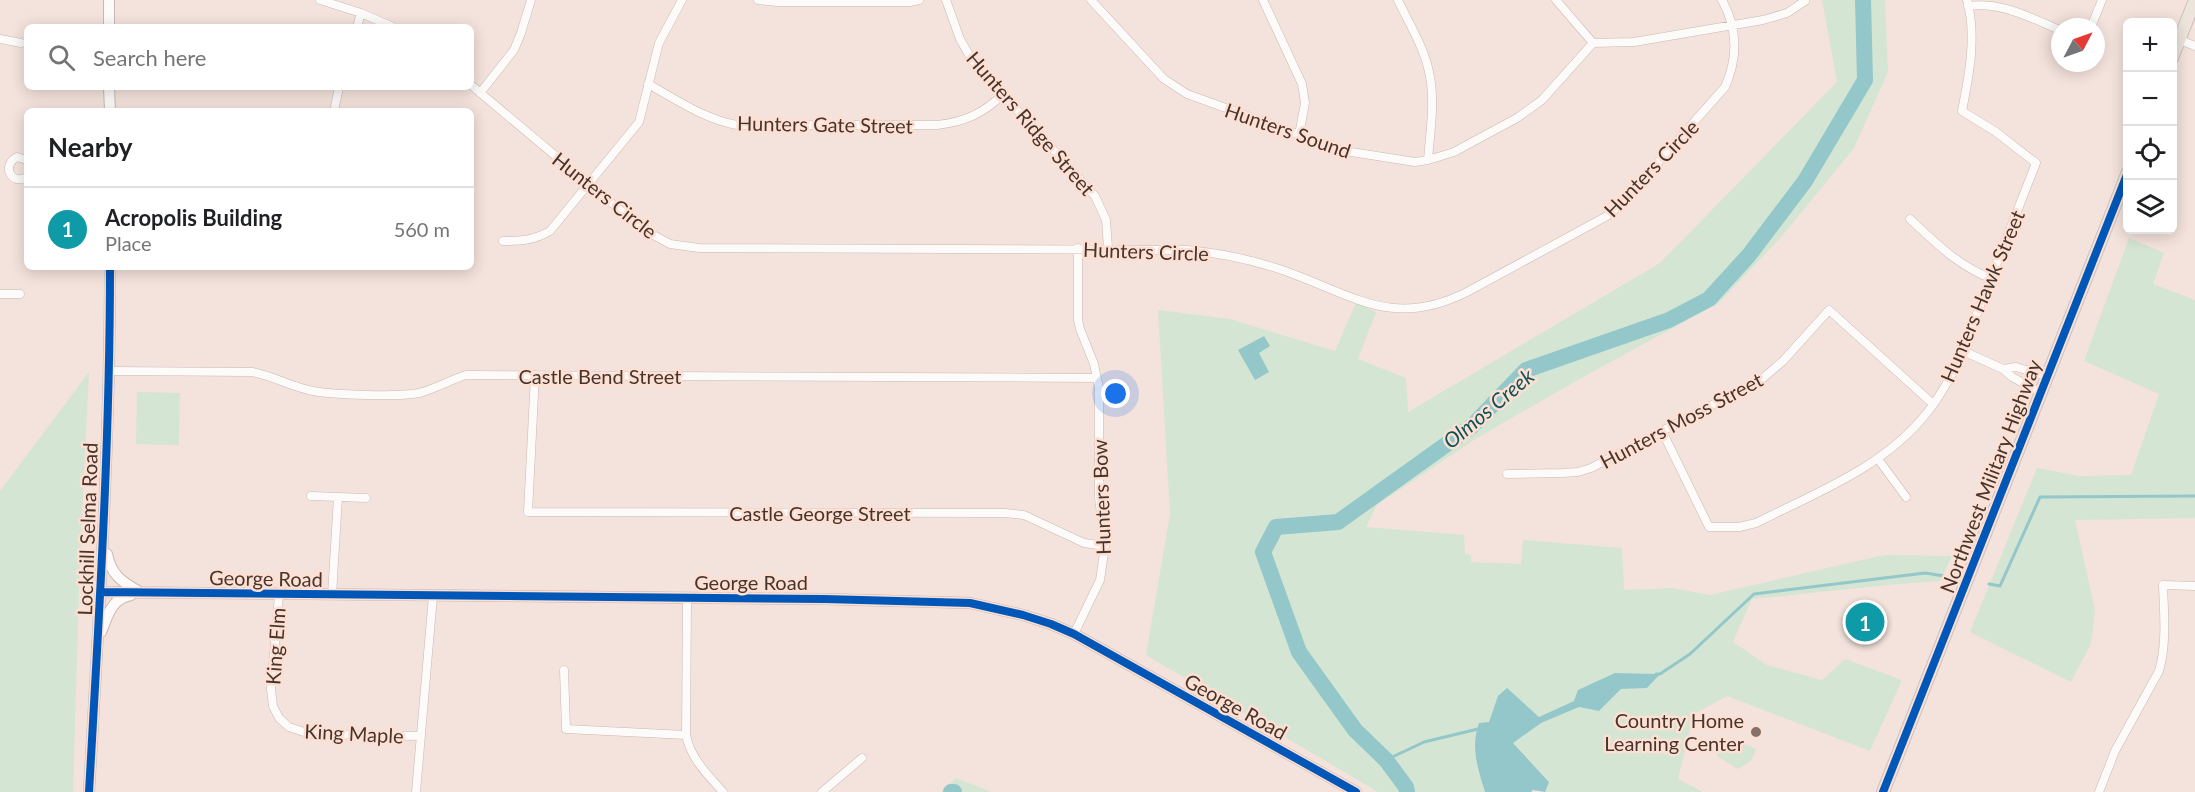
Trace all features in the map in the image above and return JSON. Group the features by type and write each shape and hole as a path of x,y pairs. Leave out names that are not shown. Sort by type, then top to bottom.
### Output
{"main road":[{"path":"2177,47 2195,0"},
{"name":"Northwest Military Highway","path":"1883,792 2124,180"}],"street":[{"path":"109,0 109,24"},
{"path":"320,0 386,24"},
{"path":"480,93 514,50 531,0"},
{"path":"503,241 525,241 538,238 550,231 639,122 659,43 682,0"},
{"path":"758,0 777,2 910,2 919,0"},
{"name":"Hunters Ridge Street","path":"946,0 967,53 1095,196 1106,220 1108,248"},
{"name":"Hunters Sound","path":"1091,0 1157,73 1171,85 1187,94 1345,152 1415,162 1454,152 1517,118 1542,100 1593,43"},
{"path":"1263,0 1302,84 1305,103 1299,135"},
{"path":"1398,0 1426,60 1430,77 1432,93 1428,160"},
{"path":"1556,0 1593,43 1634,42 1763,20 1786,13 1805,1"},
{"name":"Hunters Circle","path":"474,88 652,236 689,248 1187,250 1228,255 1285,271 1364,302 1391,309 1423,309 1448,302 1594,224 1622,203 1725,87 1736,53 1732,25 1722,0"},
{"path":"2095,18 2102,0"},
{"path":"1968,3 2013,10 2051,26"},
{"name":"Hunters Hawk Street","path":"1662,431 1709,527 1739,527 1756,523 1842,480 1878,459 1908,434 1933,404 1956,368 2036,163 1996,132 1962,111 1970,59 1968,3"},
{"path":"358,24 361,13"},
{"path":"0,39 21,43"},
{"path":"2180,40 2195,46"},
{"name":"Hunters Gate Street","path":"648,84 720,122 737,125 946,124 975,117 1003,94"},
{"path":"110,90 110,108"},
{"path":"335,108 338,90"},
{"path":"24,159 17,157 4,166 14,178 24,179"},
{"path":"1910,219 1952,258 1976,273 1992,279"},
{"name":"Hunters Bow","path":"1074,634 1096,590 1103,567 1105,546 1099,498 1099,388 1078,320 1078,248"},
{"name":"Lockhill Selma Road","path":"88,792 104,533 110,270"},
{"path":"0,294 20,294"},
{"name":"Hunters Moss Street","path":"1507,474 1578,472 1606,461 1762,380 1783,361 1829,310 1933,404"},
{"path":"1963,351 2003,369 2012,377 2040,392"},
{"path":"2003,369 2016,368 2046,376"},
{"name":"Castle Bend Street","path":"109,371 252,372 311,391 394,394 419,393 466,375 1097,378"},
{"name":"Castle George Street","path":"535,375 528,512 1005,513 1024,515 1084,543 1105,546"},
{"path":"1878,459 1906,497"},
{"path":"311,495 366,498"},
{"path":"332,595 338,497"},
{"path":"104,533 109,567 124,583 143,593"},
{"path":"2099,792 2115,751 2158,671 2165,632 2163,585 2195,586"},
{"name":"George Road","path":"101,592 825,599 970,603 1032,618 1074,634 1356,792"},
{"path":"98,639 117,600 121,597 143,593"},
{"name":"King Elm","path":"279,595 271,688 273,706 279,718 289,727"},
{"path":"416,792 433,596"},
{"path":"687,599 686,735 689,750 699,766 723,792"},
{"path":"564,670 566,729 686,735"},
{"name":"King Maple","path":"289,727 310,734 420,736"},
{"path":"822,792 862,758"}],"green space":[{"path":"1822,0 1885,0 1888,72 1854,148 1783,235 1719,303 1477,438 1377,505 1366,527 1464,535 1465,554 1471,555 1471,562 1521,564 1523,540 1622,548 1624,590 1672,588 1710,595 1884,555 1952,556 1940,581 1752,599 1733,642 1767,665 1822,680 1845,659 1902,680 1870,751 1727,696 1694,714 1678,779 1703,792 1545,792 1549,781 1513,743 1541,723 1579,707 1599,711 1621,689 1647,688 1659,674 1615,673 1574,701 1539,717 1527,707 1488,723 1479,723 1475,749 1477,766 1485,792 1378,792 1146,655 1170,514 1158,310 1230,319 1335,351 1356,303 1376,312 1358,359 1406,378 1408,412 1660,263 1837,82"},
{"path":"2129,238 2164,253 2153,284 2195,300 2195,518 2075,520 2095,610 2091,644 2071,682 1970,632 2037,468 2080,476 2131,475 2159,394 2084,361"},
{"path":"89,372 80,559 73,792 0,792 0,491"},
{"path":"137,392 180,393 179,445 136,444"},
{"path":"1732,738 1756,749 1751,761 1738,769 1717,756 1718,745"},
{"path":"956,778 992,792 941,792"}],"water":[{"path":"1264,336 1270,346 1259,353 1269,372 1255,380 1238,350"},
{"path":"1615,673 1660,674 1647,688 1621,689 1599,711 1579,707 1541,723 1513,743 1549,782 1545,792 1533,790 1531,792 1485,792 1476,758 1476,732 1479,723 1489,722 1498,696 1507,688 1539,717 1574,701 1578,690"}],"waterway":[{"name":"Olmos Creek","path":"1407,792 1406,787 1386,760 1355,730 1299,652 1263,552 1276,527 1338,522 1472,426 1526,370 1669,320 1709,299 1749,255 1805,181 1865,80 1863,0"},
{"path":"1989,584 2000,586 2040,497 2195,496"},
{"path":"1656,674 1660,674 1690,654 1754,594 1925,573 1944,576"},
{"path":"1386,760 1424,742 1478,729"}],"cycle path":[{"path":"1883,792 2125,180"},
{"path":"89,792 106,464 110,270"},
{"path":"101,592 825,599 970,603 1023,615 1074,634 1356,792"}],"place":[{"name":"Acropolis Building","path":"1865,622"},
{"name":"Country Home Learning Center","path":"1756,732"}]}
